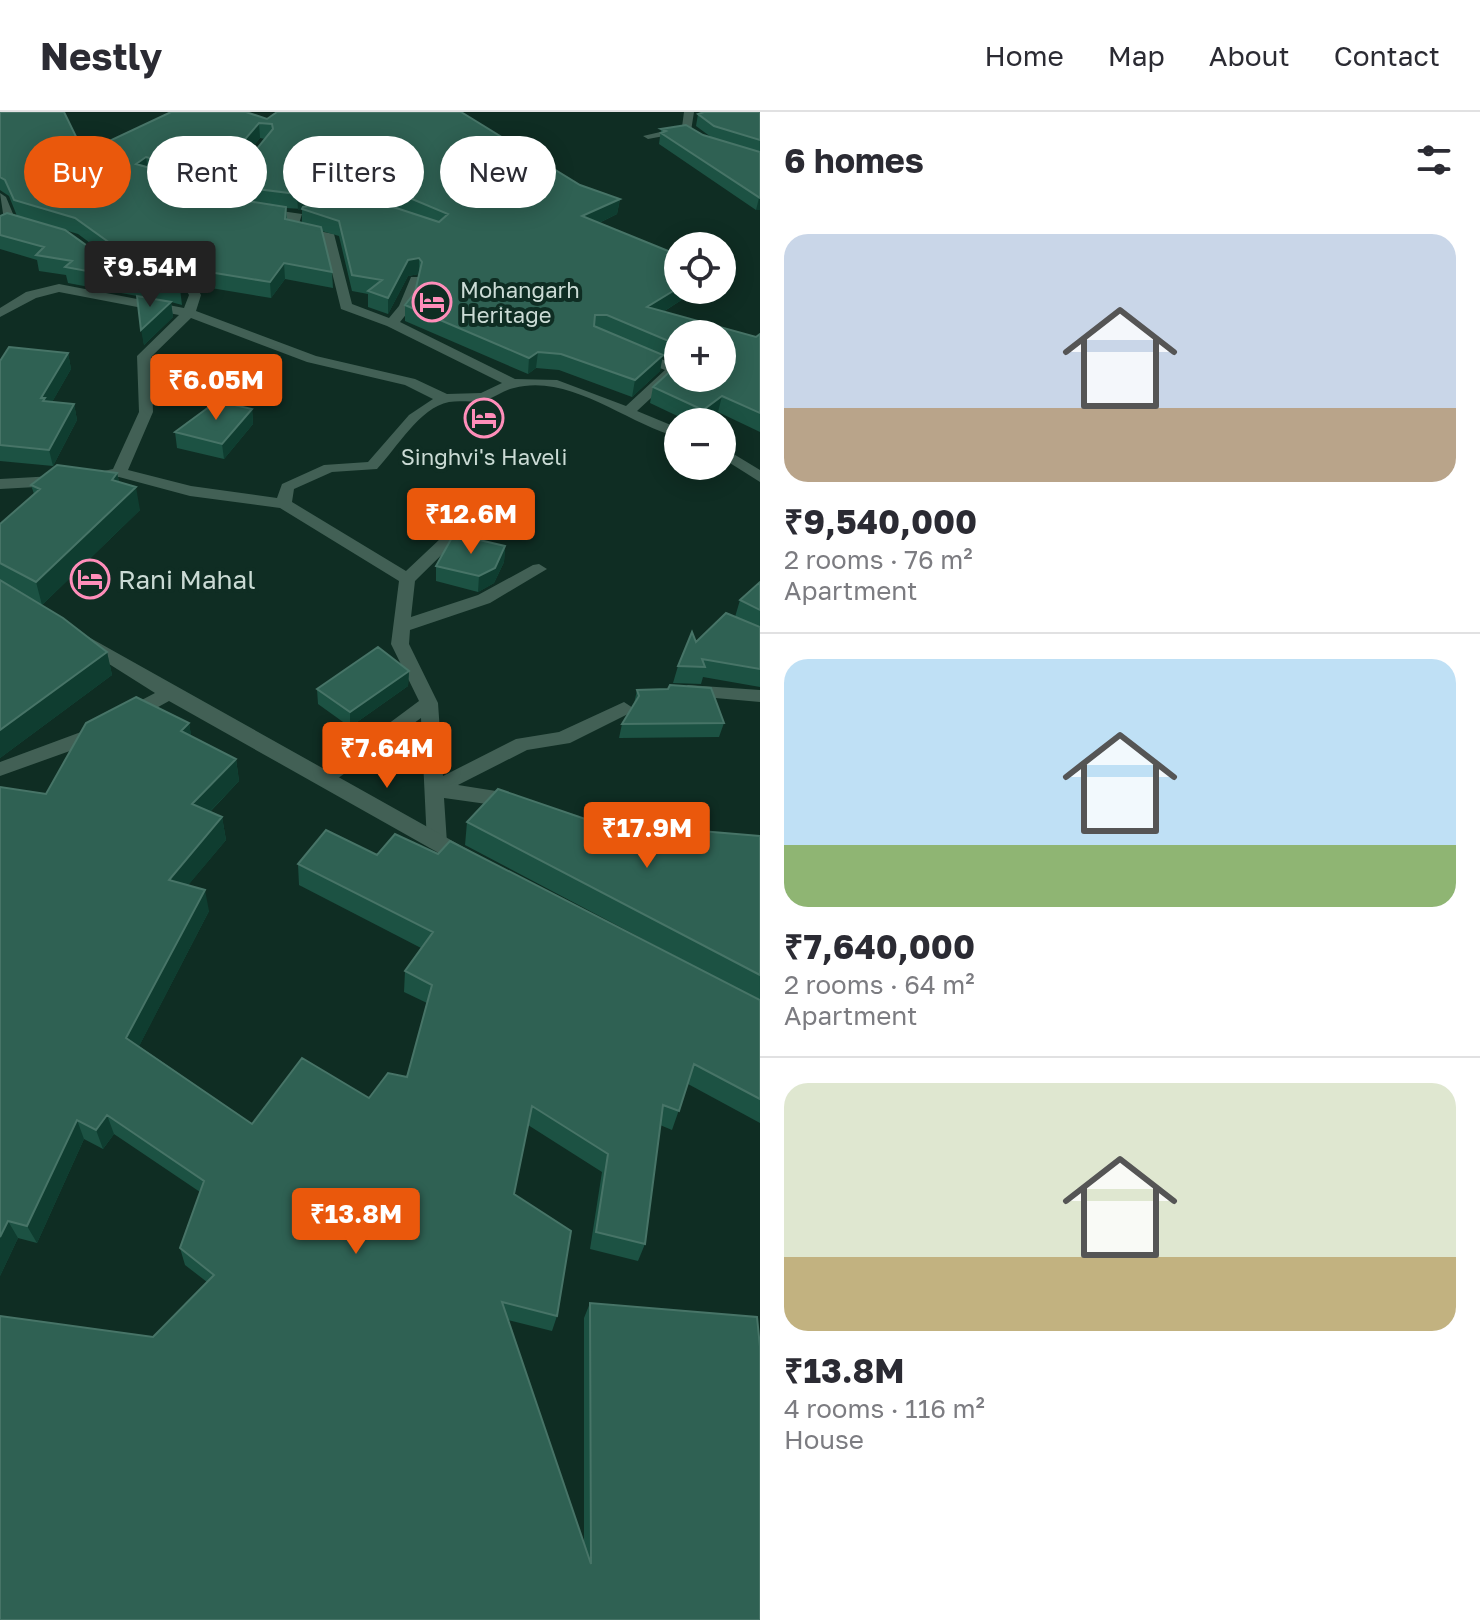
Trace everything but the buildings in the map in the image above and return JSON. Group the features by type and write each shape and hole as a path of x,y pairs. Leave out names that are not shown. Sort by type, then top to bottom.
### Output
{"street":[{"path":"648,136 692,132 689,112"},
{"path":"0,197 11,224"},
{"path":"240,209 303,216 291,229 330,237 346,306 392,323 513,383"},
{"path":"119,472 146,412 144,356 189,313 195,295 187,280 134,270"},
{"path":"392,323 405,307 415,280"},
{"path":"0,313 31,295 59,288 189,313 312,359 410,382 445,399"},
{"path":"14,289 31,295"},
{"path":"625,350 674,369 627,413"},
{"path":"284,504 287,487 329,468 372,466 427,409 445,399 481,398 513,383 547,382 606,401 648,424 664,429"},
{"path":"736,461 760,477"},
{"path":"0,484 90,479 119,472 190,491 284,504 407,579"},
{"path":"437,843 429,703 400,644 407,579 481,508"},
{"path":"401,627 484,599 539,569"},
{"path":"65,629 169,693 491,872"},
{"path":"670,691 760,696"},
{"path":"0,769 88,737 169,693"},
{"path":"323,779 429,703"},
{"path":"434,789 523,744 563,738 624,708"},
{"path":"434,789 512,800 538,811"}],"place":[{"name":"Mohangarh Heritage","path":"432,302"},
{"name":"Singhvi's Haveli","path":"484,418"},
{"name":"Rani Mahal","path":"90,579"}]}
